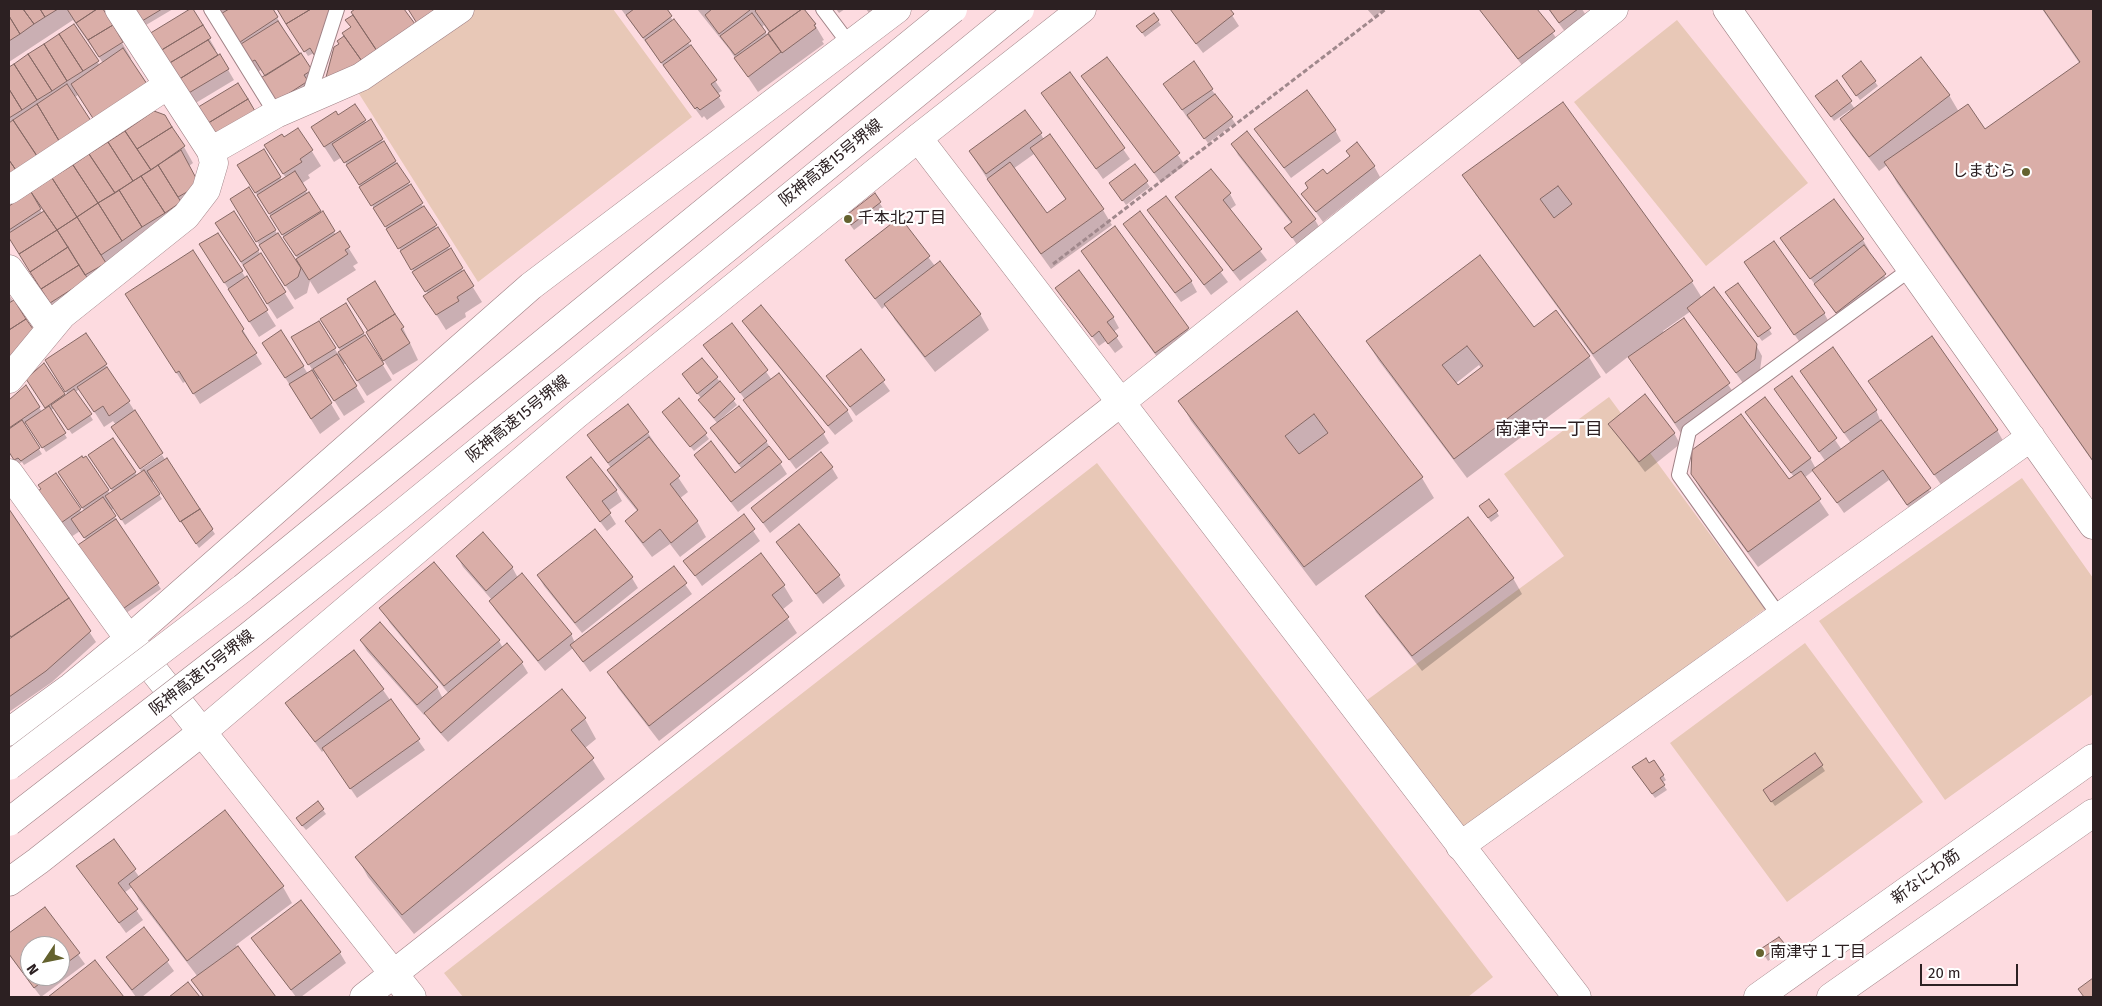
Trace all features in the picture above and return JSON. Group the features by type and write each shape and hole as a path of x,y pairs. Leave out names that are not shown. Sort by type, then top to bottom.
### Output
{"main road":[{"path":"9,379 62,315 186,216 206,190 214,163 211,151 119,9"},
{"path":"211,151 276,114 361,77 460,9"},
{"path":"9,732 71,687 129,639 532,286 897,9"},
{"path":"9,766 243,588 953,9"},
{"name":"阪神高速15号堺線","path":"9,822 250,636 1020,9"},
{"path":"9,882 202,732 577,414 918,138 1082,9"},
{"path":"364,997 1120,403 1614,9"},
{"path":"1727,9 2093,525"},
{"path":"9,190 168,85"},
{"path":"918,138 1577,997"},
{"path":"9,269 51,328"},
{"path":"1460,846 2031,437"},
{"path":"9,474 129,639 412,997"},
{"name":"新なにわ筋","path":"1758,997 2093,758"},
{"path":"1831,997 2093,813"}],"lane":[{"path":"211,9 276,114"},
{"path":"308,99 337,9"},
{"path":"823,9 850,45"},
{"path":"1780,617 1678,475 1689,431 1912,268"}],"path":[{"path":"1028,283 1386,9"}],"shaded area":[{"path":"475,9 613,9 692,117 478,282 356,89"},
{"path":"1677,20 1808,183 1706,266 1574,102"},
{"path":"1609,397 1765,609 1458,833 1363,703 1564,556 1504,474"},
{"path":"1097,463 1493,977 1468,997 463,997 444,973"},
{"path":"2022,478 2093,578 2093,694 1945,800 1819,621"},
{"path":"1805,643 1923,802 1787,902 1670,743"}],"building":[{"path":"9,9 23,9 34,24 20,34 9,16"},
{"path":"23,9 40,9 45,17 34,24"},
{"path":"40,9 58,9 45,17"},
{"path":"67,9 97,9 76,23"},
{"path":"97,9 103,9 113,25 88,40 76,23"},
{"path":"131,9 162,9 137,24"},
{"path":"193,9 203,25 155,54 144,37"},
{"path":"229,9 273,9 278,17 237,44 219,15"},
{"path":"277,9 311,9 286,24"},
{"path":"311,9 331,9 316,58 310,48 304,52 286,24"},
{"path":"355,9 404,9 418,28 379,54 351,12"},
{"path":"408,9 432,9 435,14 418,25"},
{"path":"634,9 667,9 672,16 643,38 626,15"},
{"path":"712,9 750,10 719,34 705,15"},
{"path":"757,9 802,9 770,32 755,11"},
{"path":"802,9 816,24 814,25 816,28 782,53 768,33"},
{"path":"1170,9 1230,9 1234,14 1196,44"},
{"path":"1479,9 1537,9 1555,31 1518,59"},
{"path":"1549,9 1578,9 1559,23"},
{"path":"2043,9 2093,9 2093,461 1884,162 1968,104 1985,129 2080,62"},
{"path":"752,13 766,32 735,55 720,36"},
{"path":"1154,13 1159,20 1142,33 1136,26"},
{"path":"353,15 379,54 364,64 342,33 351,27 345,20"},
{"path":"9,16 20,34 9,41"},
{"path":"674,19 691,41 661,63 645,40"},
{"path":"278,21 300,54 265,76 255,60 251,62 241,44"},
{"path":"74,24 99,61 83,71 59,34"},
{"path":"113,25 123,42 99,57 88,40"},
{"path":"203,25 211,38 163,67 155,54"},
{"path":"59,34 83,71 67,81 44,44"},
{"path":"768,34 781,52 748,77 734,58"},
{"path":"344,36 364,64 325,81 334,47 339,44 337,41"},
{"path":"208,40 218,55 173,83 163,67"},
{"path":"44,44 67,81 52,91 28,54"},
{"path":"691,45 717,80 711,84 720,96 700,110 697,107 695,109 663,65"},
{"path":"123,48 147,84 96,123 71,84"},
{"path":"301,53 312,70 304,75 308,81 274,103 259,79"},
{"path":"28,54 52,91 37,100 14,64"},
{"path":"220,54 229,69 182,97 173,83"},
{"path":"1107,57 1180,153 1154,173 1081,76"},
{"path":"1921,57 1950,95 1869,157 1840,119"},
{"path":"1194,61 1213,89 1182,110 1163,84"},
{"path":"1861,61 1876,81 1856,96 1842,76"},
{"path":"14,64 37,100 22,110 9,89 9,67"},
{"path":"1070,72 1125,148 1096,169 1041,93"},
{"path":"1837,80 1852,101 1831,117 1815,96"},
{"path":"238,83 248,99 200,128 190,112"},
{"path":"67,84 93,124 61,144 37,104"},
{"path":"9,89 22,110 9,118"},
{"path":"1307,90 1336,130 1284,168 1254,129"},
{"path":"1215,94 1233,117 1204,139 1187,115"},
{"path":"248,99 259,118 210,144 200,128"},
{"path":"1563,102 1693,281 1593,354 1462,175","holes":["1558,186 1572,204 1554,218 1540,199"]},
{"path":"37,104 61,144 39,159 13,120"},
{"path":"355,104 366,120 324,147 311,127 336,111 338,115"},
{"path":"1025,110 1042,133 986,174 969,151"},
{"path":"154,111 165,115 172,127 137,149 125,131"},
{"path":"371,119 383,139 344,163 332,144"},
{"path":"13,120 39,159 18,173 9,160 9,123"},
{"path":"172,127 185,146 151,170 137,149"},
{"path":"298,128 313,150 300,159 302,162 283,174 264,145 282,134 284,137"},
{"path":"125,131 151,170 133,181 108,142"},
{"path":"1247,131 1316,219 1292,238 1284,228 1292,222 1231,144"},
{"path":"1050,134 1104,209 1041,254 987,179 1010,162 1047,213 1066,199 1030,148"},
{"path":"384,141 396,161 359,185 346,165"},
{"path":"108,142 133,181 115,193 89,154"},
{"path":"1357,142 1375,166 1316,212 1301,194 1308,188 1305,183 1323,169 1327,174 1350,156 1346,151"},
{"path":"264,149 281,177 255,193 237,165"},
{"path":"181,150 196,178 194,188 178,197 158,165"},
{"path":"89,154 115,193 98,203 73,165"},
{"path":"9,160 18,173 9,179"},
{"path":"397,163 410,182 371,206 359,187"},
{"path":"1135,164 1148,181 1122,201 1109,183"},
{"path":"73,165 98,203 77,217 52,178"},
{"path":"158,165 181,202 165,213 141,176"},
{"path":"1211,169 1231,193 1223,200 1262,249 1233,271 1175,197"},
{"path":"295,171 307,190 269,214 257,195"},
{"path":"141,176 165,213 142,227 119,190"},
{"path":"52,178 77,217 57,230 31,192"},
{"path":"411,184 423,203 385,227 373,208"},
{"path":"249,187 276,230 256,242 230,199"},
{"path":"119,190 142,227 122,241 98,203"},
{"path":"31,192 41,209 9,230 9,206"},
{"path":"309,192 321,211 282,235 270,216"},
{"path":"875,193 881,202 851,225 844,217"},
{"path":"1166,196 1223,270 1204,285 1147,210"},
{"path":"1834,199 1864,239 1810,279 1780,238"},
{"path":"98,203 122,241 101,255 77,217"},
{"path":"424,206 437,225 398,249 386,229"},
{"path":"44,211 57,230 19,254 9,238 9,233"},
{"path":"234,211 259,250 241,262 215,223"},
{"path":"323,211 335,231 296,256 283,237"},
{"path":"1140,211 1192,281 1175,293 1123,224"},
{"path":"77,217 106,263 85,275 57,230"},
{"path":"900,217 930,256 875,299 845,260"},
{"path":"1115,226 1189,328 1155,353 1081,251"},
{"path":"438,227 450,246 411,270 400,251"},
{"path":"57,230 68,247 30,272 19,254"},
{"path":"340,231 350,247 345,250 348,254 309,280 296,259"},
{"path":"218,233 243,271 224,283 199,244"},
{"path":"278,233 301,268 298,277 285,286 259,245"},
{"path":"1774,241 1825,313 1794,335 1744,262"},
{"path":"1864,245 1886,274 1836,313 1814,284"},
{"path":"68,247 79,265 41,289 30,272"},
{"path":"451,248 463,268 425,292 412,272"},
{"path":"193,250 244,329 242,331 257,353 193,394 179,371 176,373 125,294"},
{"path":"261,253 286,292 267,304 243,265"},
{"path":"1480,255 1534,327 1556,310 1590,356 1454,459 1366,341","holes":["1467,346 1483,366 1458,385 1442,365"]},
{"path":"940,261 981,314 925,357 884,304"},
{"path":"79,265 88,279 50,303 41,289"},
{"path":"464,270 474,286 457,297 459,301 436,315 423,296"},
{"path":"1079,270 1114,317 1107,322 1118,336 1108,344 1099,331 1092,337 1055,288"},
{"path":"247,276 268,310 249,322 228,289"},
{"path":"375,281 395,314 368,331 347,299"},
{"path":"1738,283 1771,328 1758,337 1725,292"},
{"path":"1714,287 1757,344 1755,359 1736,373 1687,308"},
{"path":"14,300 26,319 9,330 9,303"},
{"path":"346,303 364,333 339,348 320,319"},
{"path":"761,305 848,410 828,426 742,321"},
{"path":"1297,311 1423,477 1304,567 1178,401","holes":["1314,414 1328,433 1299,454 1285,436"]},
{"path":"395,314 404,327 401,329 410,343 383,361 366,332"},
{"path":"1684,318 1730,383 1675,423 1628,357"},
{"path":"26,319 33,329 9,358 9,330"},
{"path":"319,321 336,348 308,365 291,337"},
{"path":"732,323 768,370 740,393 703,345"},
{"path":"281,330 304,366 285,378 262,343"},
{"path":"86,333 107,364 65,392 45,360"},
{"path":"365,335 384,364 357,381 338,352"},
{"path":"1932,336 1998,430 1934,475 1868,381"},
{"path":"1833,347 1877,410 1844,433 1800,371"},
{"path":"861,349 885,380 850,407 826,376"},
{"path":"337,354 357,386 334,401 313,369"},
{"path":"702,358 718,377 697,394 682,374"},
{"path":"44,363 65,394 45,408 26,379"},
{"path":"107,367 130,401 109,416 103,406 94,412 77,387"},
{"path":"312,370 332,403 311,419 289,384"},
{"path":"779,373 825,432 789,460 743,400"},
{"path":"1792,376 1837,438 1819,452 1774,389"},
{"path":"720,381 735,399 714,418 698,400"},
{"path":"26,385 40,407 9,428 9,400"},
{"path":"74,389 92,414 68,430 51,405"},
{"path":"1645,394 1675,433 1639,462 1608,424"},
{"path":"1765,397 1811,458 1791,473 1745,412"},
{"path":"679,398 707,433 690,447 662,412"},
{"path":"628,404 649,432 608,463 587,435"},
{"path":"49,406 66,433 42,448 25,422"},
{"path":"739,406 767,441 739,464 710,428"},
{"path":"135,410 163,453 140,469 111,427"},
{"path":"1741,414 1789,479 1801,471 1821,499 1748,552 1691,474 1692,450"},
{"path":"22,420 40,448 21,461 18,458 14,460 9,452 9,429"},
{"path":"1881,420 1931,488 1907,505 1883,470 1837,503 1812,470"},
{"path":"649,437 680,476 670,484 698,521 671,543 660,529 643,543 625,521 638,510 607,470"},
{"path":"113,438 136,472 111,489 88,455"},
{"path":"711,441 735,473 769,446 782,462 731,502 694,455"},
{"path":"821,452 833,467 763,523 751,508"},
{"path":"82,456 83,458 86,456 109,490 82,508 58,472"},
{"path":"591,457 617,490 602,501 611,513 600,522 566,477"},
{"path":"167,458 200,509 180,522 147,471"},
{"path":"144,470 160,494 121,520 105,496"},
{"path":"56,473 81,509 58,525 36,492 41,489 38,485"},
{"path":"103,497 116,516 84,538 71,519"},
{"path":"1489,499 1498,511 1488,518 1479,506"},
{"path":"9,509 69,598 11,637 9,634"},
{"path":"200,509 213,529 196,544 181,521"},
{"path":"744,514 755,529 695,576 683,561"},
{"path":"1468,517 1514,578 1412,656 1365,596"},
{"path":"116,519 159,583 113,616 69,551"},
{"path":"799,524 840,575 816,594 776,542"},
{"path":"595,529 633,577 575,623 537,575"},
{"path":"483,532 513,567 486,591 456,556"},
{"path":"761,553 785,585 772,595 789,617 649,726 607,672"},
{"path":"434,562 500,640 444,686 379,608"},
{"path":"674,566 687,583 583,662 570,645"},
{"path":"522,573 572,634 538,661 489,601"},
{"path":"69,598 91,631 46,671 9,697 9,639"},
{"path":"380,622 438,687 417,705 360,640"},
{"path":"507,643 523,662 441,733 424,713"},
{"path":"354,650 384,689 315,742 285,703"},
{"path":"562,689 586,718 571,730 594,758 402,915 355,857"},
{"path":"391,699 420,739 350,789 322,748"},
{"path":"1815,753 1823,765 1771,802 1763,790"},
{"path":"1646,758 1649,763 1654,760 1664,775 1660,778 1665,785 1652,794 1632,767"},
{"path":"318,801 324,809 302,826 296,818"},
{"path":"225,810 284,886 187,961 129,884"},
{"path":"114,839 136,869 118,883 138,909 119,923 76,866"},
{"path":"301,900 341,952 291,990 251,938"},
{"path":"45,907 67,936 20,936 20,969 9,954 9,933"},
{"path":"144,927 169,960 132,990 106,957"},
{"path":"1779,937 1784,943 1764,957 1759,950"},
{"path":"70,940 80,953 70,960"},
{"path":"238,946 276,997 204,997 191,980"},
{"path":"95,960 124,997 48,997 62,986 70,986 70,980"},
{"path":"2093,978 2093,997 2084,997 2078,989"},
{"path":"188,982 200,997 169,997"}],"place":[{"name":"しまむら","path":"2026,172"},
{"name":"千本北2丁目","path":"848,219"},
{"name":"南津守１丁目","path":"1760,953"}],"district":[{"name":"南津守一丁目","path":"1549,430"}]}
